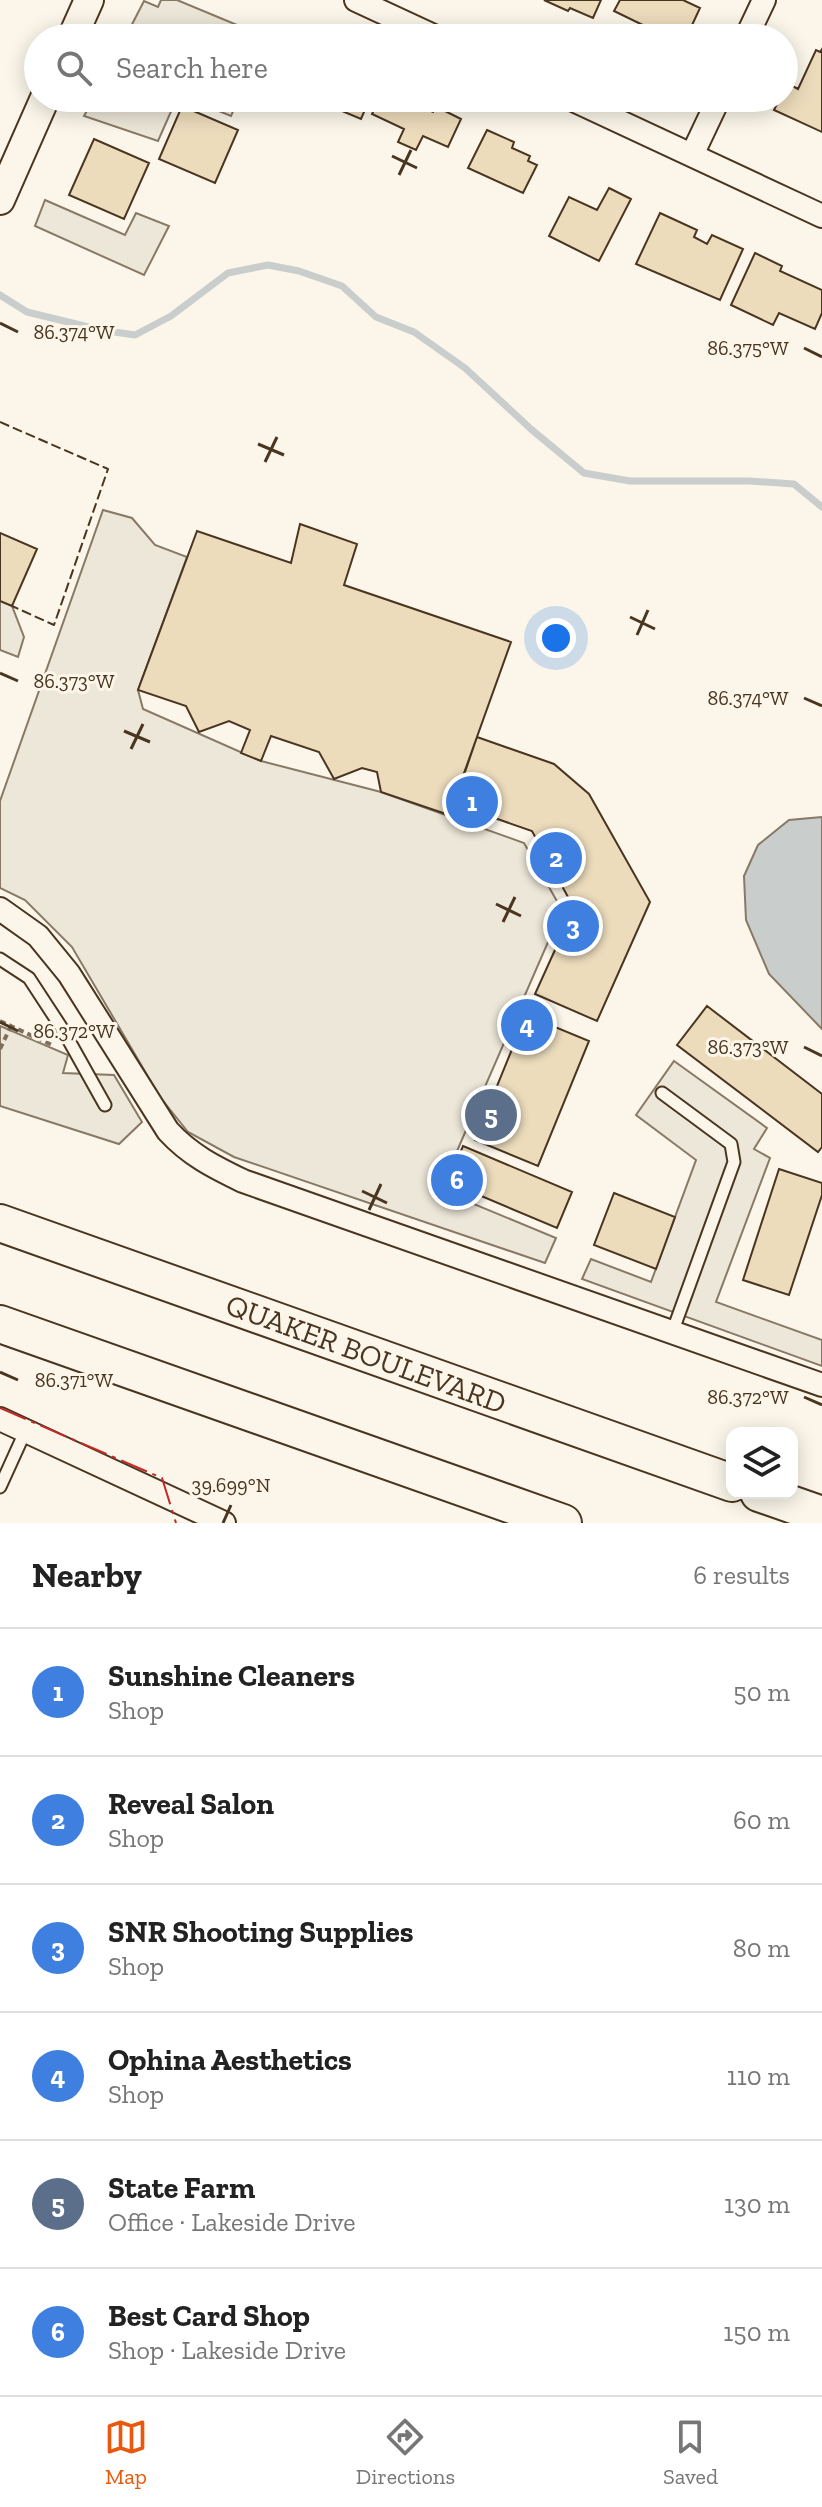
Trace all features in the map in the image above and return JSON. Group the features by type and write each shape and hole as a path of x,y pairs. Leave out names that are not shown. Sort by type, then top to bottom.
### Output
{"main road":[{"name":"QUAKER BOULEVARD","path":"0,1223 726,1481"},
{"path":"0,1324 563,1523"},
{"path":"776,1499 822,1515"}],"street":[{"path":"78,24 89,0"},
{"path":"356,0 408,24"},
{"path":"753,24 764,0"},
{"path":"0,200 39,112"},
{"path":"599,112 822,216"},
{"path":"692,155 712,112"},
{"path":"0,909 38,936 69,974 168,1131 186,1150 204,1162 243,1181 822,1385"},
{"path":"0,1419 224,1523"}],"lane":[{"path":"0,959 29,978 63,1030 105,1105"},
{"path":"662,1093 731,1144 734,1162 672,1333"},
{"path":"0,1487 25,1432"}],"path":[{"path":"0,1049 11,1026"}],"shaded area":[{"path":"161,0 177,0 235,24 132,24 144,1 158,7"},
{"path":"86,112 171,112 158,141 84,116"},
{"path":"45,200 125,235 136,213 169,226 144,275 35,226"},
{"path":"103,510 132,518 155,545 187,557 138,690 143,709 261,761 381,792 524,843 562,910 440,1190 556,1238 545,1263 234,1157 188,1132 160,1097 72,947 25,900 0,888 0,801"},
{"path":"0,601 12,606 24,637 18,657 0,650"},
{"path":"822,817 822,1029 769,974 746,920 744,876 758,845 789,820"},
{"path":"0,1026 68,1055 63,1073 114,1075 142,1122 119,1144 0,1106"},
{"path":"674,1061 767,1128 754,1149 770,1158 716,1302 822,1340 822,1366 582,1279 591,1259 651,1282 696,1160 636,1115"}],"building":[{"path":"544,0 601,0 593,18"},
{"path":"620,0 683,0 700,8 693,24 641,24 614,11"},
{"path":"822,49 822,132 778,112 798,112 798,89 816,50 820,52"},
{"path":"179,112 196,112 238,130 215,183 159,159"},
{"path":"344,112 364,112 361,119"},
{"path":"447,112 461,119 448,147 423,136 416,150 398,142 404,129 372,114"},
{"path":"487,130 514,142 512,148 530,156 528,161 537,165 523,193 468,168"},
{"path":"94,139 149,163 124,219 69,195"},
{"path":"609,188 631,199 599,261 549,236 569,197 597,210"},
{"path":"660,213 697,230 694,237 707,244 712,235 743,249 720,300 636,264"},
{"path":"755,253 782,266 780,271 822,290 822,313 815,329 779,313 773,325 731,305"},
{"path":"300,524 357,544 344,585 511,642 449,815 381,792 377,772 362,768 334,779 319,752 271,736 261,761 241,753 250,730 229,721 199,732 186,706 138,690 197,531 291,563"},
{"path":"0,533 37,549 12,606 0,601"},
{"path":"477,737 554,764 589,794 650,902 597,1021 535,994 574,908 532,831 454,804"},
{"path":"707,1006 822,1094 822,1147 818,1152 677,1045"},
{"path":"526,1015 589,1041 538,1166 475,1140"},
{"path":"463,1146 572,1192 557,1228 448,1182"},
{"path":"779,1169 822,1183 822,1195 789,1295 743,1280"},
{"path":"614,1193 675,1217 656,1269 594,1245"}],"waterway":[{"path":"0,295 27,312 135,335 171,316 228,273 268,265 299,271 342,286 376,317 414,332 465,368 584,473 630,481 794,484 822,507"}],"fence":[{"path":"0,422 108,469 54,625 12,606"}],"power":[{"path":"0,1408 162,1478 176,1523"}],"place":[{"name":"Sunshine Cleaners","path":"472,802"},
{"name":"Reveal Salon","path":"556,858"},
{"name":"SNR Shooting Supplies","path":"573,926"},
{"name":"Ophina Aesthetics","path":"527,1025"},
{"name":"State Farm","path":"491,1115"},
{"name":"Best Card Shop","path":"457,1180"}]}
